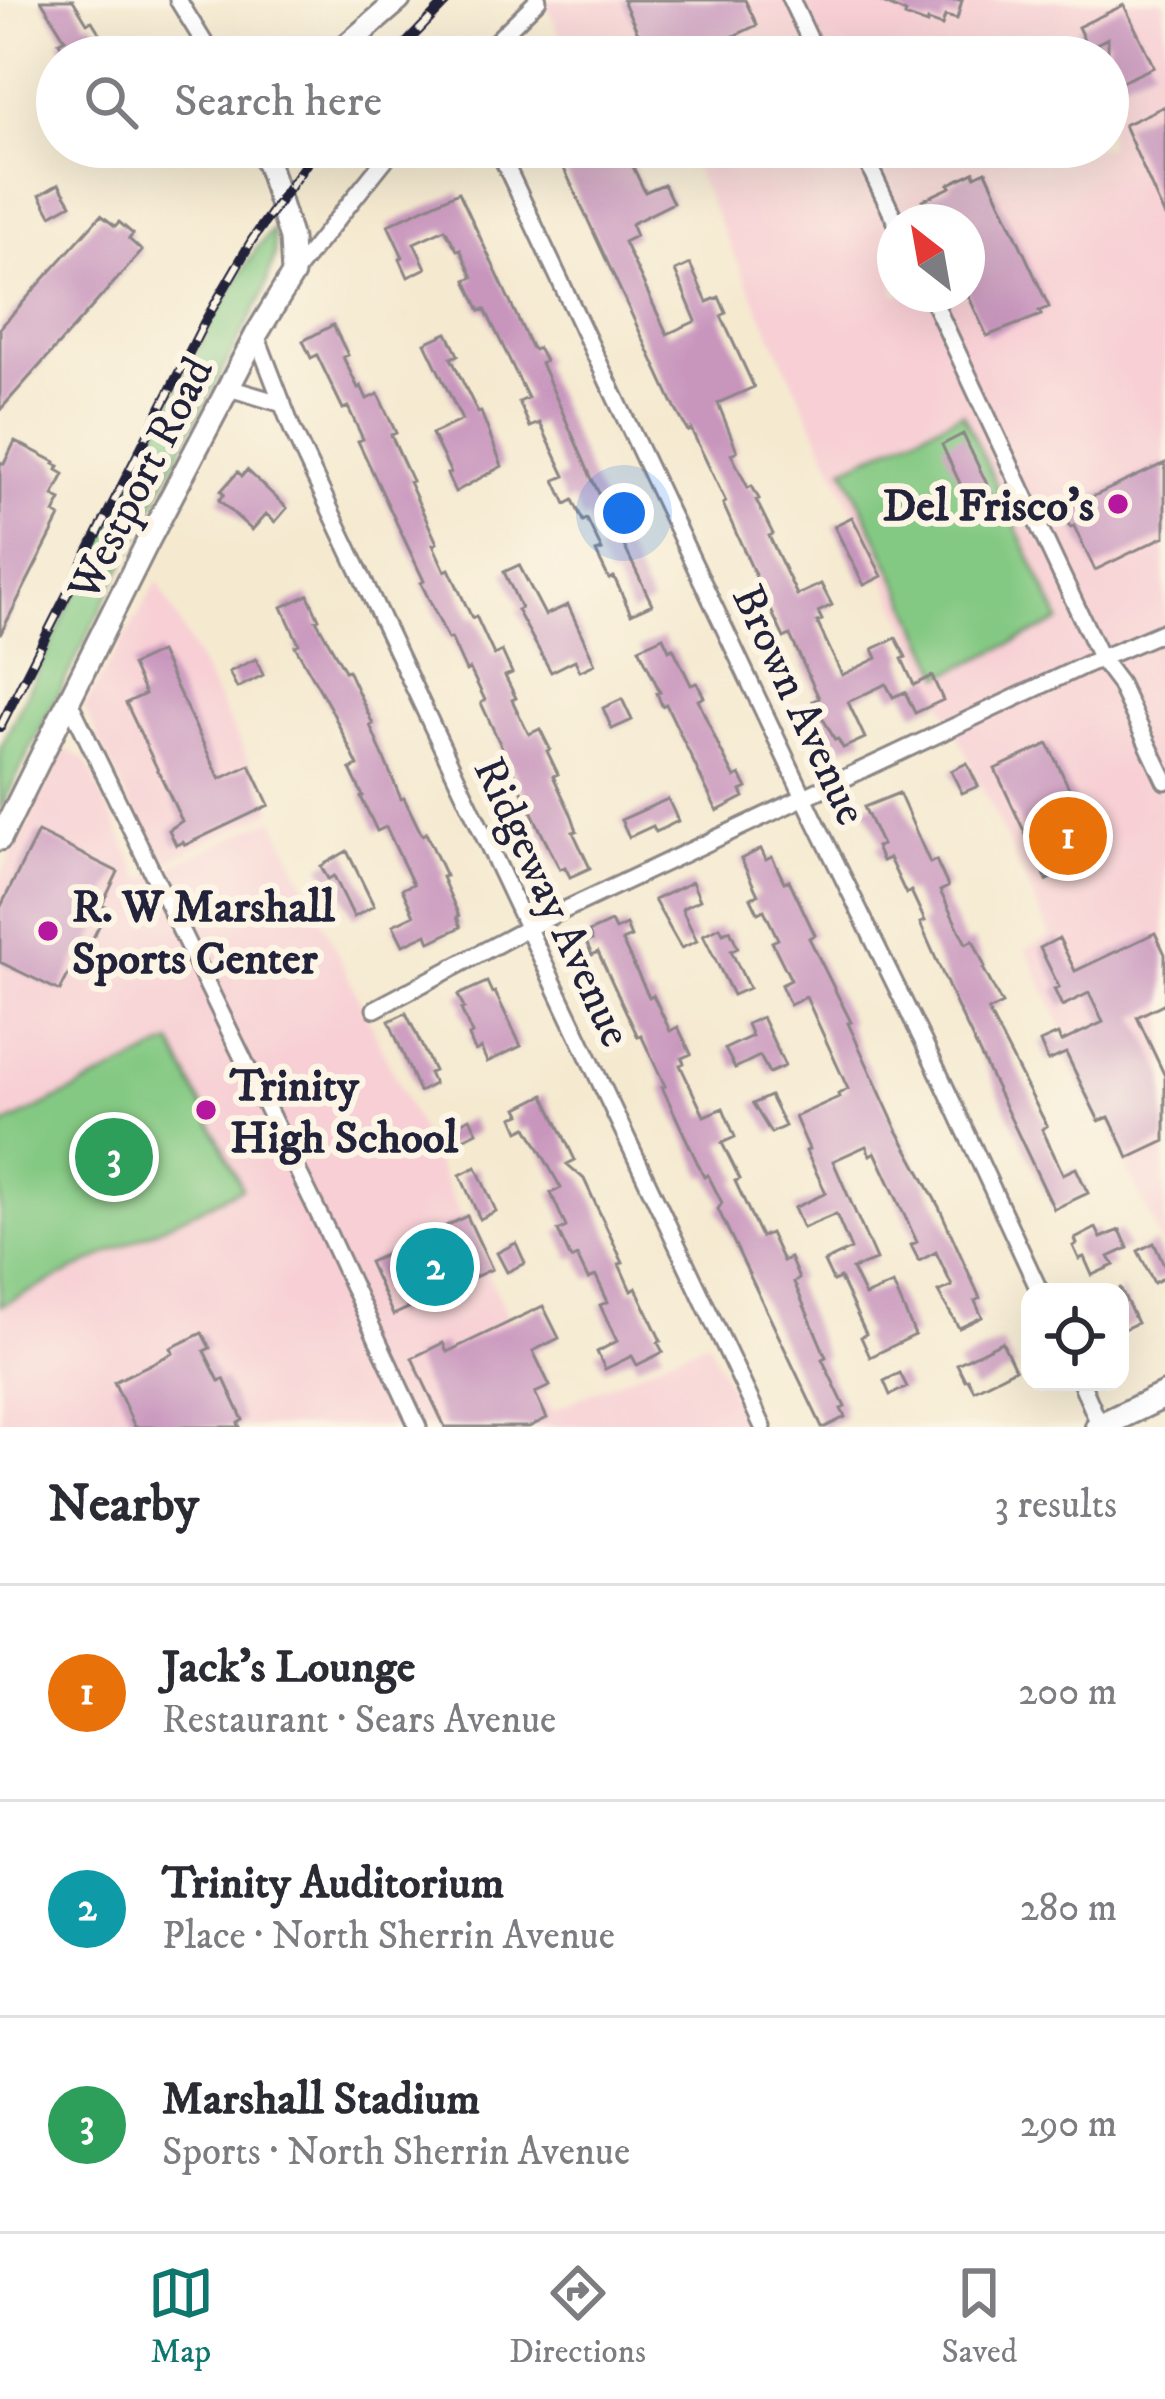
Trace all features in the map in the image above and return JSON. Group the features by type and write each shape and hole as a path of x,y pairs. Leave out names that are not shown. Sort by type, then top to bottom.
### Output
{"main road":[{"path":"357,36 399,0"},
{"path":"269,168 291,238 293,274"},
{"name":"Westport Road","path":"0,839 256,335 293,274"},
{"path":"1099,1426 1165,1395"}],"street":[{"path":"178,0 200,36"},
{"path":"501,36 538,0"},
{"path":"791,0 808,36"},
{"path":"293,274 378,168"},
{"name":"Brown Avenue","path":"507,168 1036,1283"},
{"path":"870,168 887,204"},
{"path":"938,312 1101,659 1119,683 1165,781"},
{"name":"Ridgeway Avenue","path":"256,335 293,431 763,1427"},
{"path":"229,388 283,404"},
{"path":"375,1009 529,928 1165,631"},
{"path":"69,701 418,1427"},
{"path":"1085,1391 1099,1426"}],"shaded area":[{"path":"544,0 1165,0 1165,1250 1026,949 1051,936 694,168 1129,168 1129,36 561,36"},
{"path":"158,581 274,810 159,865 84,707"},
{"name":"Trinity High School","path":"65,749 85,759 142,880 274,818 552,1411 707,1340 748,1427 0,1427 0,876"}],"green space":[{"path":"273,229 275,256 263,294 0,810 0,749 210,325"},
{"path":"963,413 1060,621 942,676 844,468"},
{"path":"172,1043 242,1188 0,1306 0,1127"}],"building":[{"path":"41,0 73,0 100,34 63,36"},
{"path":"623,0 745,0 757,25 734,36 639,36"},
{"path":"876,0 962,0 957,19 945,16 942,26 905,16"},
{"path":"1124,5 1154,67 1129,78 1129,36 1082,36 1078,27"},
{"path":"1165,106 1165,217 1129,136 1129,123"},
{"path":"564,168 634,168 645,192 664,184 673,203 631,224 636,236 624,242 667,334 696,321 675,271 690,264 707,302 719,297 726,313 721,316 754,387 718,403 737,451 731,454 759,499 773,534 769,536 797,595 821,584 832,605 818,612 822,620 817,622 842,675 877,658 873,649 896,638 914,685 932,676 943,700 915,713 905,692 893,697 886,684 848,702 865,738 843,748 835,740 691,429 675,408"},
{"path":"986,171 1049,307 1039,311 1041,315 987,336 976,312 985,312 985,204 925,204 923,200 974,172 975,176"},
{"path":"59,184 71,204 51,215 40,195"},
{"path":"459,192 531,347 538,348 545,361 541,363 591,477 652,604 631,614 596,552 602,550 587,519 583,521 573,500 566,504 555,480 565,476 540,423 530,427 519,402 528,398 485,309 480,311 466,280 473,277 460,249 445,229 414,243 426,268 408,277 400,259 388,225"},
{"path":"101,215 133,234 129,239 142,251 0,410 0,328"},
{"path":"333,325 358,388 367,399 378,394 396,433 391,435 445,571 449,569 494,655 502,651 512,673 505,676 516,698 512,700 529,734 540,729 550,749 558,774 553,776 590,868 570,877 565,867 560,869 481,703 485,700 470,669 466,671 421,583 358,441 363,439 348,407 343,409 317,355 311,358 303,341"},
{"path":"447,333 458,355 451,358 481,412 502,466 455,492 432,434 462,420 425,343"},
{"path":"963,434 993,497 971,507 942,445"},
{"path":"15,441 55,462 64,474 53,496 61,500 54,513 60,517 0,635 0,462 4,464"},
{"path":"1165,463 1165,536 1095,570 1062,511"},
{"path":"247,470 287,508 275,522 266,514 252,530 219,500 238,472 242,476"},
{"path":"852,517 882,576 864,585 834,526"},
{"path":"519,565 545,615 568,605 595,664 580,671 575,660 551,672 517,610 521,608 504,572"},
{"path":"308,595 316,620 348,670 373,724 401,799 422,835 426,833 446,876 442,877 461,927 430,942 427,934 403,945 393,925 414,915 402,889 413,884 386,827 377,831 350,769 358,766 295,646 299,644 282,607"},
{"path":"663,637 691,685 697,683 704,697 698,700 720,749 735,778 740,775 747,788 741,791 744,797 717,811 666,704 662,706 639,648"},
{"path":"160,652 220,779 250,765 269,805 185,845 176,845 169,830 182,821 126,703 145,694 132,665"},
{"path":"256,659 263,675 237,688 229,672"},
{"path":"622,699 632,720 612,729 603,708"},
{"path":"1048,744 1101,855 1047,880 995,769"},
{"path":"967,763 978,786 962,793 951,771"},
{"path":"899,793 930,863 936,860 947,884 940,891 966,944 973,940 1002,1004 988,1011 1047,1126 1042,1129 1063,1174 1076,1168 1088,1193 1054,1209 957,1006 911,891 906,894 889,858 882,861 876,847 882,845 864,807"},
{"path":"668,799 678,821 656,832 653,826 629,837 621,820"},
{"name":"R. W Marshall Sports Center","path":"38,832 118,872 102,905 108,908 60,991 0,962 0,908"},
{"path":"761,849 766,860 772,857 784,882 789,880 815,935 809,938 980,1298 975,1301 982,1317 959,1328 938,1292 952,1286 936,1252 919,1261 911,1245 917,1242 875,1152 870,1155 866,1146 833,1161 876,1260 852,1269 865,1296 893,1284 915,1335 870,1357 861,1337 866,1334 840,1278 833,1281 824,1262 851,1249 836,1214 803,1228 794,1208 826,1193 795,1117 848,1089 806,997 790,1005 781,985 791,980 772,942 778,939 764,910 758,913 751,898 758,895 741,859"},
{"path":"347,851 374,906 354,917 334,876 328,879 321,866"},
{"path":"692,882 700,900 682,910 697,941 681,948 654,900"},
{"path":"611,922 615,930 626,925 631,937 622,941 649,997 653,995 670,1031 678,1027 691,1054 680,1065 704,1116 723,1108 735,1137 722,1143 761,1237 770,1233 783,1261 790,1258 799,1279 794,1282 845,1407 841,1409 845,1417 825,1427 718,1209 722,1203 708,1175 704,1177 641,1035 638,1037 598,952 592,955 586,942 592,940 589,932"},
{"path":"720,927 723,933 730,930 738,948 731,951 749,988 733,995 703,935"},
{"path":"1155,933 1165,954 1165,1003 1137,1017 1165,1076 1165,1141 1129,1158 1109,1117 1099,1121 1066,1053 1048,1061 1040,1042 1058,1034 1061,1042 1103,1022 1089,993 1062,1006 1054,989 1059,987 1040,948 1059,938 1075,971"},
{"path":"487,982 521,1046 487,1062 481,1048 475,1051 458,995"},
{"path":"406,1013 434,1071 429,1073 434,1084 419,1092 389,1021"},
{"path":"762,1017 785,1066 769,1073 760,1056 735,1068 725,1049 752,1036 747,1024"},
{"path":"544,1095 575,1160 567,1164 584,1179 631,1291 636,1288 661,1341 663,1352 637,1365 632,1356 605,1369 597,1352 617,1341 600,1305 608,1302 596,1276 588,1279 577,1256 571,1259 558,1231 566,1227 551,1193 561,1188 527,1127 519,1131 513,1117 521,1114 518,1108"},
{"path":"770,1096 785,1126 771,1133 753,1104"},
{"path":"470,1118 477,1132 447,1147 440,1133"},
{"path":"476,1167 496,1211 480,1219 460,1175"},
{"path":"467,1216 492,1269 457,1285 453,1277 413,1296 417,1304 393,1315 369,1262 392,1252 397,1262 449,1238 444,1227"},
{"path":"1096,1228 1101,1238 1120,1230 1128,1248 1109,1257 1114,1265 1092,1275 1073,1246 1075,1239"},
{"path":"516,1243 525,1263 507,1272 497,1253"},
{"path":"1154,1243 1165,1277 1154,1283 1138,1251"},
{"path":"543,1306 559,1338 533,1351 550,1386 535,1393 547,1418 529,1427 445,1427 412,1358 443,1343 447,1352"},
{"path":"202,1333 210,1348 204,1351 219,1381 224,1379 243,1420 240,1427 135,1427 114,1382"},
{"path":"1002,1342 1015,1369 974,1390 957,1364"},
{"path":"900,1373 907,1387 890,1395 884,1381"}],"railway":[{"path":"413,36 448,0"},
{"path":"0,727 204,323 252,240 303,168"}],"place":[{"name":"Del Frisco's","path":"1118,504"},
{"name":"Jack's Lounge","path":"1068,836"},
{"name":"R. W Marshall Sports Center","path":"48,931"},
{"name":"Trinity High School","path":"206,1110"},
{"name":"Marshall Stadium","path":"114,1157"},
{"name":"Trinity Auditorium","path":"435,1267"}]}
